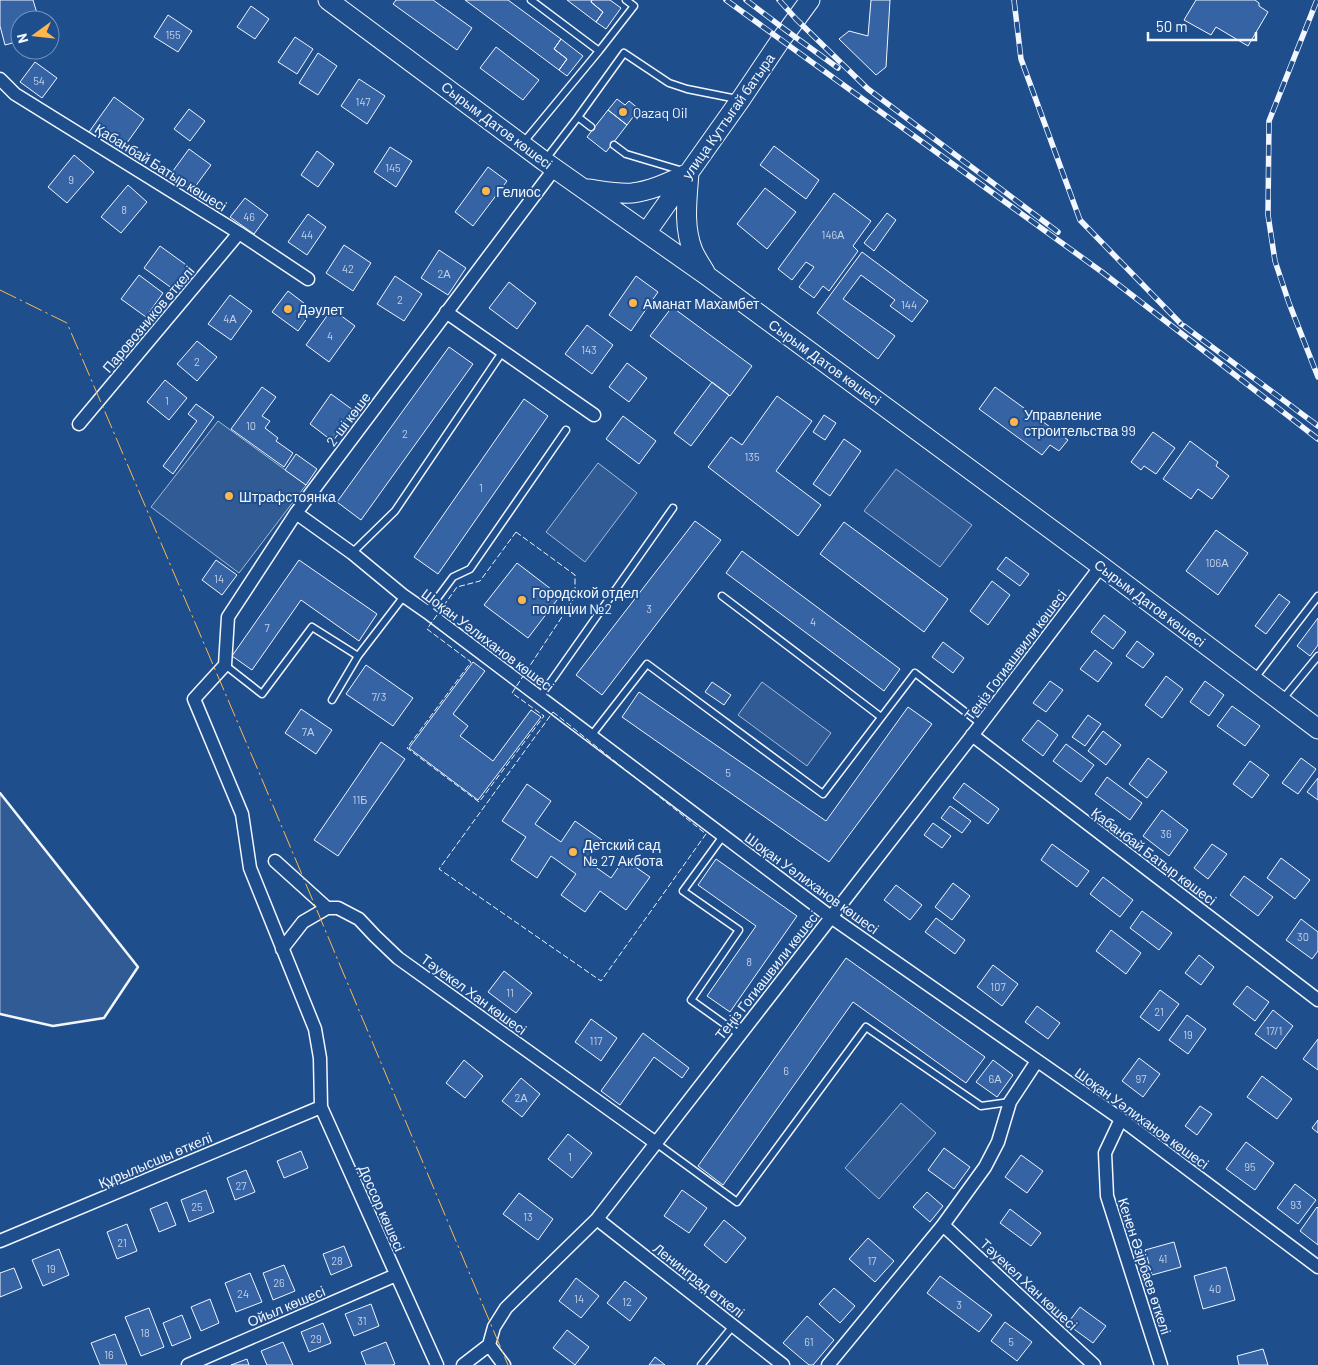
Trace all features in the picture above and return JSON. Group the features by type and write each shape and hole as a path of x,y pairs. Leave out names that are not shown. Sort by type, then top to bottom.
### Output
{"main road":[{"name":"Сырым Датов көшесі","path":"328,0 549,165 706,275 1101,566 1318,729"},
{"name":"улица Куттыгай батыра","path":"646,233 741,99 780,40 810,0"},
{"path":"582,188 613,193 633,193 655,187 689,173 686,210 688,232 694,252 706,275"}],"street":[{"name":"Қабанбай Батыр көшесі","path":"0,79 15,94 239,233 308,279"},
{"name":"2-ші көше","path":"225,665 228,617 296,513 446,312 549,165"},
{"name":"Паровозников өткелі","path":"79,424 239,233"},
{"path":"446,312 594,415"},
{"name":"Шоқан Уәлиханов көшесі","path":"296,513 352,553 404,596 831,917 1121,1119 1318,1267"},
{"name":"Теңіз Гогиашвили көшесі","path":"489,1345 494,1327 506,1308 597,1219 981,724 1101,566"},
{"name":"Доссор көшесі","path":"225,665 194,699 242,814 250,868 314,1029 320,1058 321,1107 437,1365"},
{"name":"Қабанбай Батыр көшесі","path":"972,735 1318,1000"},
{"path":"275,861 327,908 303,922 282,949"},
{"name":"Тәуекел Хан көшесі","path":"327,908 338,908 359,919 398,958 656,1143"},
{"path":"828,1365 943,1225 985,1167 998,1142 1010,1102 1037,1061"},
{"name":"Құрылысшы өткелі","path":"0,1241 321,1107"},
{"name":"Кенен Әзірбаев өткелі","path":"1121,1119 1105,1153 1107,1196 1161,1365"},
{"name":"Ленинград өткелі","path":"597,1219 782,1365"},
{"name":"Тәуекел Хан көшесі","path":"943,1225 1094,1365"},
{"name":"Ойыл көшесі","path":"188,1365 396,1275"},
{"path":"463,1365 489,1345 504,1365"}],"lane":[{"path":"531,0 599,50"},
{"path":"522,144 634,6 626,0"},
{"path":"549,165 578,117 624,53 669,83 687,89 741,99"},
{"path":"578,117 592,127"},
{"path":"614,145 626,154 689,173"},
{"path":"352,553 395,511 503,351"},
{"path":"427,612 453,577 470,570 566,430"},
{"path":"540,697 673,508"},
{"path":"332,700 358,656 404,596"},
{"path":"722,596 881,718"},
{"path":"1253,680 1318,596"},
{"path":"225,665 262,694 312,628 358,656"},
{"path":"1282,701 1318,656"},
{"path":"591,736 647,664 824,794 914,673 981,724"},
{"path":"724,836 683,891 739,930 691,1000 740,1035"},
{"path":"656,1143 737,1202 866,1027 980,1106 1010,1102"},
{"path":"701,1365 733,1326"}],"shaded area":[{"name":"Штрафстоянка","path":"218,421 306,485 239,573 151,507"},
{"path":"598,463 637,493 585,562 546,532"},
{"path":"896,469 972,525 940,567 864,511"},
{"path":"762,682 831,733 807,766 738,715"},
{"path":"0,793 138,967 104,1018 53,1026 0,1014"},
{"path":"901,1103 936,1133 879,1199 845,1168"}],"building":[{"path":"0,0 33,0 36,10 10,10 10,44 5,45 0,26"},
{"path":"396,0 433,0 472,28 457,50 393,4"},
{"path":"465,0 508,0 561,39 554,49 567,59 559,70"},
{"path":"567,0 592,0 591,2 603,12 596,22"},
{"path":"592,0 610,0 621,8 606,29 596,22 603,12 591,2"},
{"path":"871,0 890,0 886,67 876,75 839,39 849,31 868,36"},
{"path":"1196,0 1255,0 1259,3 1259,6 1268,12 1248,46 1216,27 1211,35 1184,20"},
{"path":"251,6 269,19 255,39 237,27"},
{"path":"168,15 192,31 178,52 154,37"},
{"path":"295,37 313,49 297,74 278,62"},
{"path":"561,39 583,56 567,76 559,70 567,59 554,49"},
{"path":"496,47 539,80 523,100 480,68"},
{"path":"318,53 337,66 318,95 299,83"},
{"path":"35,62 57,78 42,98 20,82"},
{"path":"359,79 385,96 367,124 341,106"},
{"path":"114,97 144,119 119,154 89,132"},
{"path":"617,99 625,105 629,101 639,109 627,125 608,110"},
{"path":"189,109 205,121 190,141 174,129"},
{"path":"608,110 627,125 606,152 587,137"},
{"path":"774,146 819,180 806,199 760,165"},
{"path":"390,147 412,161 396,187 374,172"},
{"path":"189,149 211,165 192,191 170,175"},
{"path":"317,151 334,164 318,187 301,175"},
{"path":"74,155 94,172 67,203 48,187"},
{"path":"488,167 507,181 473,226 455,212"},
{"path":"128,185 147,202 121,233 101,217"},
{"path":"765,188 796,212 767,249 737,224"},
{"path":"834,193 871,221 853,246 858,251 829,291 823,286 814,298 799,287 814,267 806,262 792,280 778,269"},
{"path":"245,198 268,215 254,234 230,217"},
{"path":"887,213 896,220 874,251 864,243"},
{"path":"308,214 326,227 307,255 288,242"},
{"path":"344,245 371,263 353,291 326,273"},
{"path":"160,246 189,267 173,289 144,268"},
{"path":"439,250 466,268 448,295 421,278"},
{"path":"862,252 928,301 912,322 890,306 895,300 861,275 843,299 895,336 878,359 817,313"},
{"path":"139,275 163,293 146,317 121,299"},
{"path":"395,276 422,294 404,321 377,304"},
{"name":"Аманат Махамбет","path":"636,276 658,292 631,331 609,315"},
{"path":"509,282 536,303 517,329 489,308"},
{"path":"288,291 313,310 298,331 272,312"},
{"path":"230,295 252,311 231,340 208,324"},
{"path":"672,307 752,366 730,396 650,336"},
{"path":"332,309 355,326 329,362 306,345"},
{"path":"587,325 613,345 592,374 565,354"},
{"path":"197,341 217,357 197,381 177,364"},
{"path":"449,347 473,364 361,520 337,502"},
{"path":"627,363 647,378 629,402 609,387"},
{"path":"165,380 187,398 169,420 147,402"},
{"path":"712,382 729,395 691,446 674,433"},
{"path":"262,387 276,397 262,416 270,421 265,428 278,438 276,441 293,453 284,467 231,429"},
{"path":"995,387 1068,440 1059,451 1050,445 1042,455 979,409"},
{"path":"331,394 353,410 331,440 310,424"},
{"path":"777,396 812,421 776,471 821,505 798,536 708,467 731,437 742,445"},
{"path":"524,399 548,416 438,574 414,557"},
{"path":"196,404 214,417 173,474 163,466 197,421 188,414"},
{"path":"824,415 836,423 825,440 813,432"},
{"path":"623,416 656,441 639,464 606,439"},
{"path":"1153,432 1175,448 1156,474 1144,466 1141,470 1131,462"},
{"path":"844,439 861,451 830,496 813,484"},
{"path":"1190,441 1218,462 1216,466 1229,476 1212,499 1198,489 1191,499 1163,479"},
{"path":"296,454 317,469 306,485 285,470"},
{"path":"695,521 721,540 602,695 576,675"},
{"path":"844,522 948,599 924,632 820,554"},
{"path":"1216,530 1248,553 1218,595 1186,571"},
{"path":"742,551 900,669 884,691 726,573"},
{"path":"1006,557 1029,574 1020,586 997,569"},
{"path":"216,560 237,575 222,595 202,580"},
{"path":"299,560 377,614 359,641 301,600 252,670 232,656"},
{"name":"Городской отдел полиции №2","path":"517,563 560,596 528,638 484,605"},
{"path":"992,581 1010,595 988,625 970,611"},
{"path":"1279,594 1290,602 1266,634 1255,626"},
{"path":"1104,615 1126,632 1113,649 1091,632"},
{"path":"1318,618 1318,645 1310,656 1297,646"},
{"path":"1137,641 1154,654 1143,668 1126,656"},
{"path":"943,642 964,658 953,673 932,657"},
{"path":"1095,650 1112,663 1098,682 1080,669"},
{"path":"473,662 485,671 453,714 468,726 460,736 493,761 531,710 541,717 478,800 409,748"},
{"path":"366,665 413,698 393,726 346,694"},
{"path":"1166,676 1183,689 1162,718 1145,705"},
{"path":"1050,681 1063,690 1046,712 1033,703"},
{"path":"1205,681 1224,695 1209,716 1190,702"},
{"path":"712,682 731,695 724,705 705,692"},
{"path":"639,692 826,821 908,707 932,724 829,862 622,717"},
{"path":"1232,706 1260,726 1245,746 1217,726"},
{"path":"301,709 332,730 316,754 285,733"},
{"path":"1088,715 1101,724 1085,746 1072,737"},
{"path":"1038,720 1058,735 1043,756 1022,740"},
{"path":"1103,731 1121,745 1106,765 1088,751"},
{"path":"381,742 405,759 338,856 314,840"},
{"path":"1066,744 1094,765 1081,782 1053,761"},
{"path":"1148,758 1167,772 1147,798 1129,784"},
{"path":"1301,758 1316,769 1298,794 1282,783"},
{"path":"1250,761 1269,775 1252,798 1233,784"},
{"path":"1107,777 1142,803 1130,820 1095,794"},
{"path":"1318,778 1318,800 1307,792"},
{"path":"964,783 999,809 988,824 953,798"},
{"path":"527,784 551,801 535,824 561,842 575,821 602,840 587,861 611,878 624,859 650,877 626,910 600,891 585,912 561,895 576,874 551,856 537,878 511,860 526,837 502,821"},
{"path":"950,806 971,821 962,833 941,818"},
{"path":"1162,810 1188,830 1169,856 1143,836"},
{"path":"933,823 951,836 942,848 924,835"},
{"path":"1052,844 1089,871 1077,887 1041,860"},
{"path":"1212,844 1227,854 1208,879 1194,868"},
{"path":"1281,858 1310,880 1295,899 1267,878"},
{"path":"716,859 797,916 730,1012 707,996 756,926 698,885"},
{"path":"1244,876 1273,897 1258,916 1230,895"},
{"path":"1103,877 1133,900 1120,917 1090,894"},
{"path":"953,883 970,896 952,920 935,907"},
{"path":"896,885 922,905 910,920 884,900"},
{"path":"1142,911 1172,933 1159,950 1130,928"},
{"path":"936,918 965,940 955,954 925,932"},
{"path":"1301,919 1318,932 1318,951 1312,959 1286,940"},
{"path":"1111,930 1141,953 1126,974 1096,951"},
{"path":"1199,955 1214,967 1201,985 1185,973"},
{"path":"846,958 985,1057 966,1083 853,1002 723,1185 698,1166"},
{"path":"993,965 1018,984 1002,1006 977,987"},
{"path":"504,971 532,993 516,1013 488,992"},
{"path":"1247,986 1269,1002 1255,1021 1233,1004"},
{"path":"1160,990 1179,1004 1159,1031 1140,1017"},
{"path":"1037,1006 1060,1023 1048,1039 1025,1022"},
{"path":"1273,1010 1293,1026 1276,1049 1255,1034"},
{"path":"1187,1015 1206,1029 1188,1054 1169,1040"},
{"path":"591,1019 617,1038 601,1061 575,1042"},
{"path":"643,1033 689,1068 682,1078 654,1057 620,1105 601,1091"},
{"path":"1318,1039 1318,1070 1303,1059"},
{"path":"1139,1058 1160,1074 1143,1097 1122,1081"},
{"path":"464,1060 483,1076 465,1098 446,1083"},
{"path":"993,1060 1013,1075 997,1097 976,1082"},
{"path":"1262,1076 1292,1099 1277,1119 1247,1097"},
{"path":"521,1078 540,1094 522,1117 502,1101"},
{"path":"1200,1106 1212,1114 1197,1135 1185,1126"},
{"path":"1318,1120 1318,1133 1312,1128"},
{"path":"568,1134 592,1153 572,1178 548,1159"},
{"path":"1246,1142 1274,1163 1255,1190 1226,1169"},
{"path":"944,1148 970,1167 954,1189 928,1170"},
{"path":"301,1151 308,1168 284,1178 277,1161"},
{"path":"1021,1155 1043,1171 1027,1193 1005,1177"},
{"path":"246,1170 255,1192 235,1200 227,1178"},
{"path":"1295,1184 1316,1200 1298,1224 1277,1208"},
{"path":"206,1190 214,1212 189,1222 181,1200"},
{"path":"682,1190 707,1208 689,1233 664,1216"},
{"path":"927,1192 943,1206 930,1222 913,1207"},
{"path":"519,1193 553,1219 538,1240 503,1214"},
{"path":"167,1202 176,1225 159,1232 150,1209"},
{"path":"1318,1208 1318,1245 1300,1231"},
{"path":"1010,1209 1041,1233 1031,1246 1000,1223"},
{"path":"724,1220 746,1238 726,1263 704,1245"},
{"path":"127,1224 137,1251 117,1259 107,1232"},
{"path":"868,1238 894,1261 875,1282 849,1259"},
{"path":"1174,1242 1181,1267 1152,1275 1145,1250"},
{"path":"344,1246 352,1266 331,1275 323,1254"},
{"path":"59,1249 69,1275 43,1286 32,1260"},
{"path":"284,1265 295,1291 273,1300 263,1273"},
{"path":"1226,1267 1235,1300 1203,1309 1194,1276"},
{"path":"14,1268 22,1288 0,1297 0,1273"},
{"path":"250,1273 262,1302 236,1312 225,1283"},
{"path":"940,1276 992,1315 979,1332 927,1293"},
{"path":"576,1278 599,1296 581,1318 559,1301"},
{"path":"625,1281 647,1298 630,1321 607,1303"},
{"path":"834,1288 855,1306 840,1323 819,1304"},
{"path":"210,1299 219,1323 201,1331 191,1307"},
{"path":"371,1304 379,1326 354,1336 345,1314"},
{"path":"1080,1307 1106,1326 1093,1343 1067,1324"},
{"path":"149,1308 164,1347 141,1356 125,1317"},
{"path":"182,1315 191,1338 172,1346 163,1323"},
{"path":"807,1316 834,1340 813,1365 809,1365 783,1343"},
{"path":"1005,1322 1032,1342 1017,1361 991,1341"},
{"path":"323,1323 331,1343 309,1352 301,1332"},
{"path":"567,1330 589,1347 575,1365 553,1348"},
{"path":"115,1334 127,1365 100,1365 91,1343"},
{"path":"283,1342 293,1365 267,1365 261,1351"},
{"path":"386,1342 395,1364 366,1365 361,1352"},
{"path":"1263,1349 1268,1365 1239,1365 1237,1356"},
{"path":"655,1357 665,1365 649,1365"},
{"path":"247,1359 249,1365 231,1365"}],"railway":[{"path":"726,0 1102,272 1318,439"},
{"path":"746,0 838,68"},
{"path":"779,0 868,89 1058,232"},
{"path":"1014,0 1021,59 1080,220 1181,324"},
{"path":"1317,0 1269,121 1268,215 1275,261 1318,377"},
{"path":"1184,326 1318,426"}],"fence":[{"path":"516,532 575,575 575,597 512,693 544,716 479,802 407,748 471,662 427,629 457,587 480,581 516,532"},
{"path":"553,712 706,834 601,981 439,869 553,712"}],"wall":[{"path":"0,793 138,967 104,1018 53,1026 0,1014"}],"power":[{"path":"0,290 67,323 258,770 508,1365"}],"place":[{"name":"Qazaq Oil","path":"623,112"},
{"name":"Гелиос","path":"486,191"},
{"name":"Аманат Махамбет","path":"633,303"},
{"name":"Дәулет","path":"288,309"},
{"name":"Управление строительства 99","path":"1014,422"},
{"name":"Штрафстоянка","path":"229,496"},
{"name":"Городской отдел полиции №2","path":"522,600"},
{"name":"Детский сад № 27 Акбота","path":"573,852"}]}
